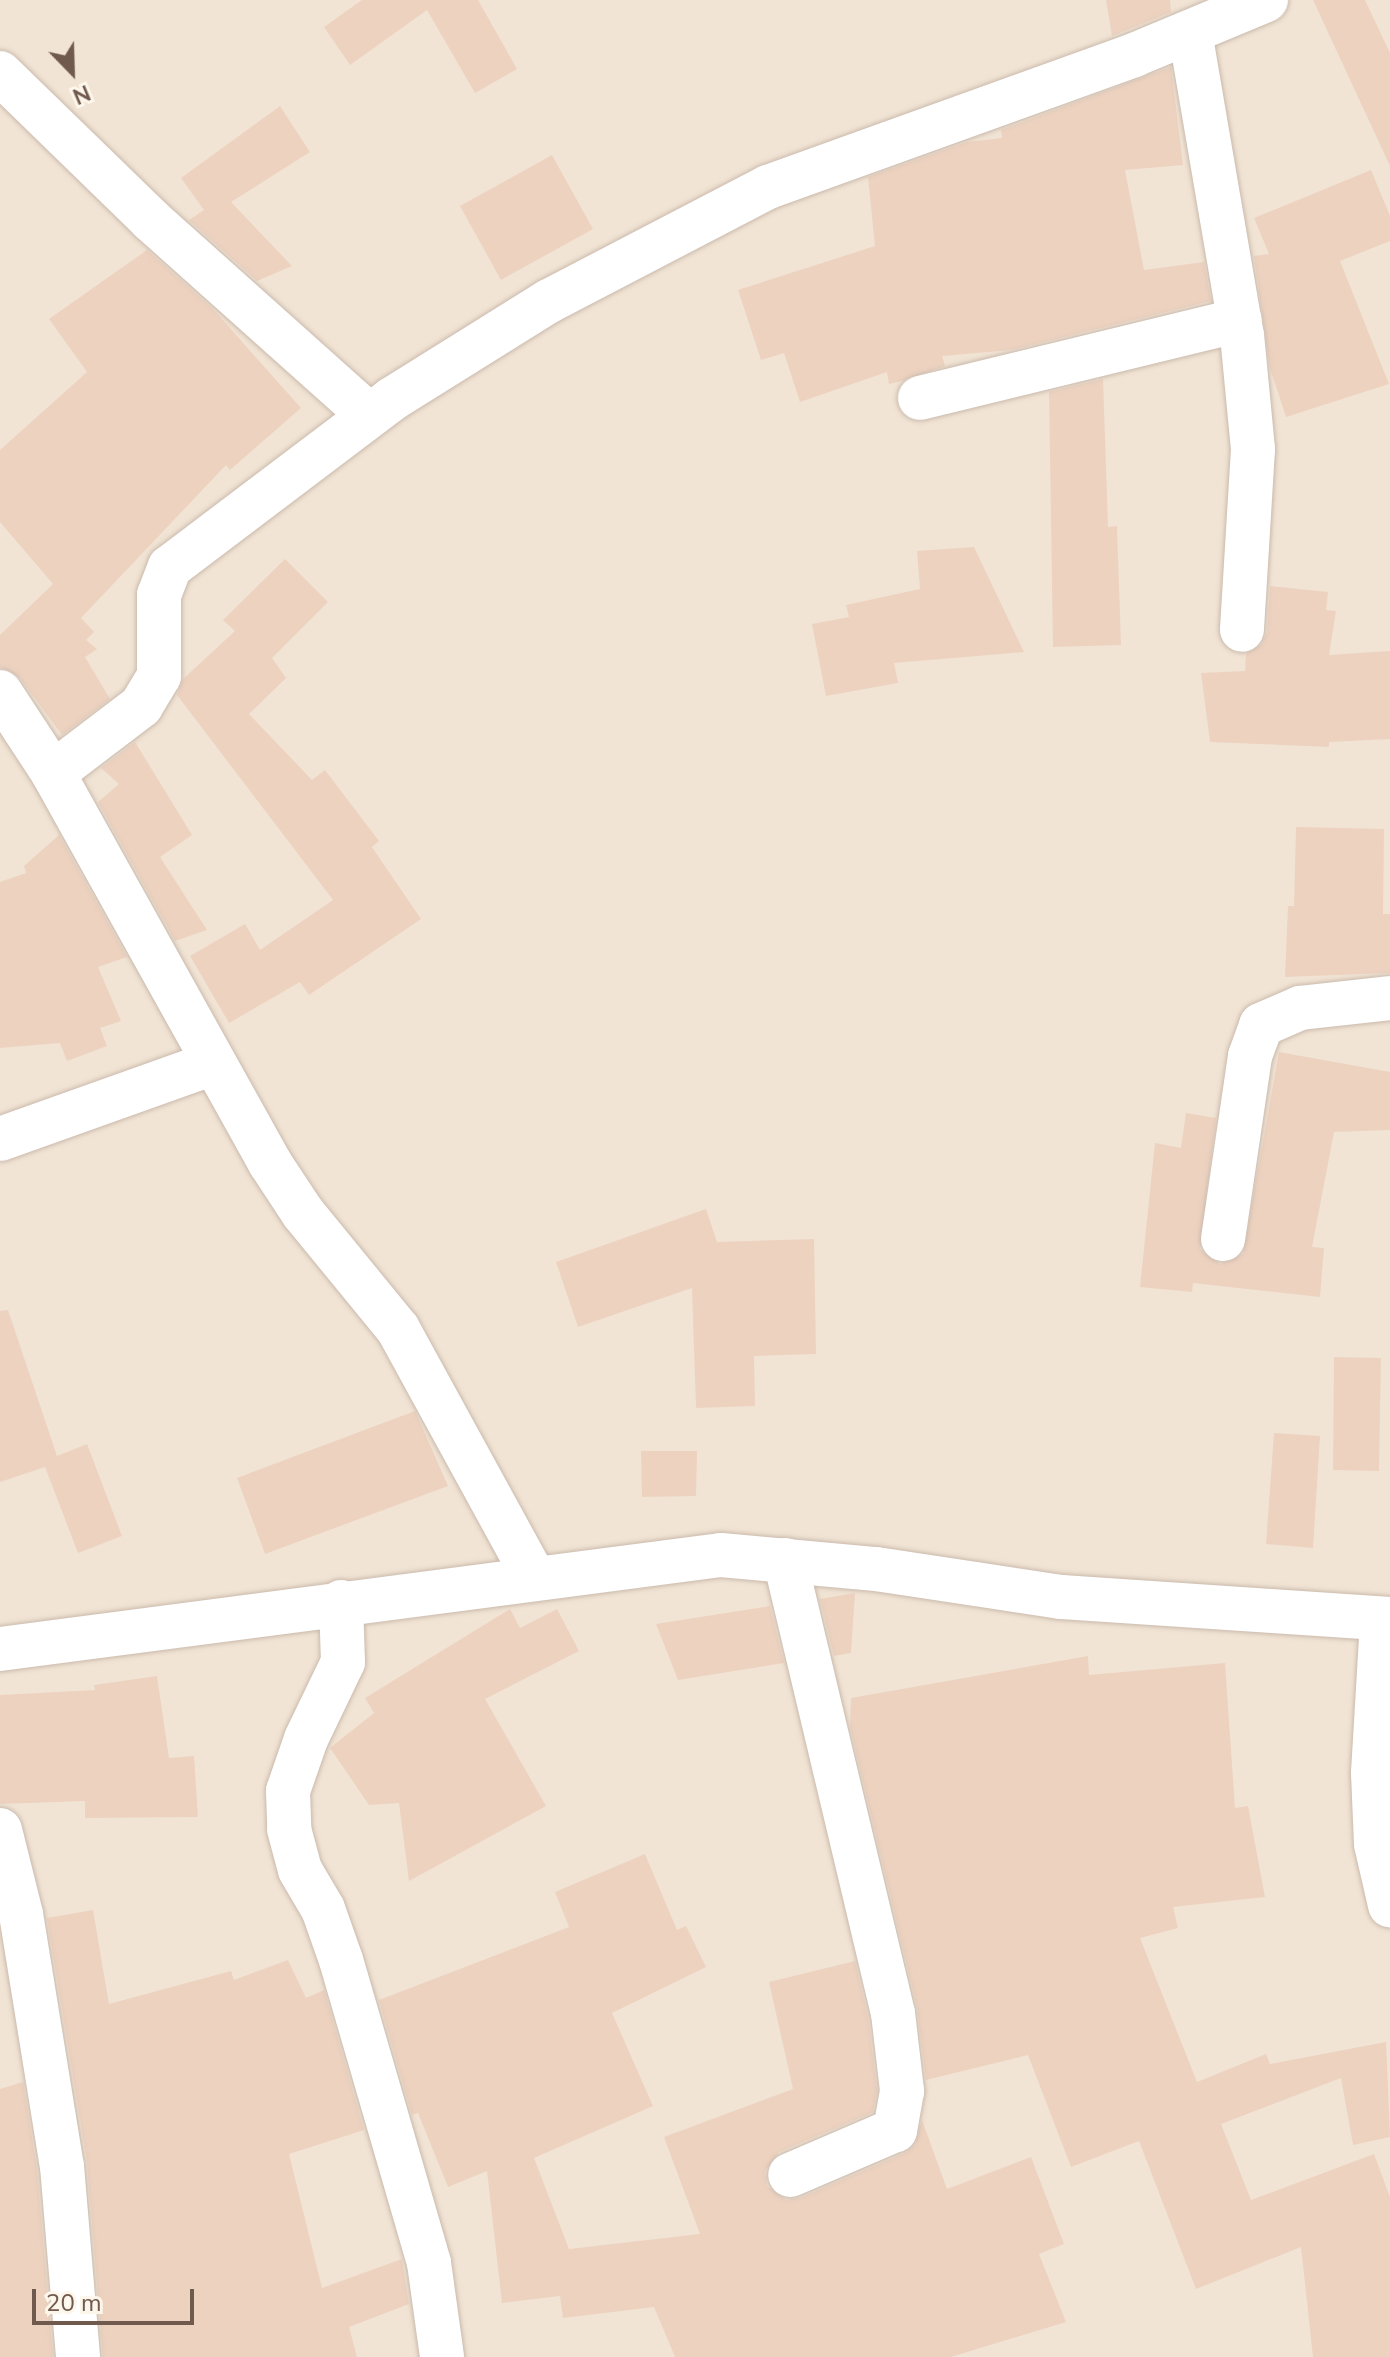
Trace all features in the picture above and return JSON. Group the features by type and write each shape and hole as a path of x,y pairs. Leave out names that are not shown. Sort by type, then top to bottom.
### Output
{"street":[{"path":"53,773 141,706 159,676 159,595 170,567 369,415 549,301 768,187 1190,32 1266,0"},
{"path":"1190,32 1240,320 1253,449 1242,630"},
{"path":"0,73 151,220 369,415"},
{"path":"920,398 1240,320"},
{"path":"0,692 53,773 213,1063 303,1213 398,1329 534,1577"},
{"path":"1223,1239 1250,1056 1261,1025 1300,1008 1390,998"},
{"path":"0,1139 213,1063"},
{"path":"0,1649 341,1602 721,1555 785,1560 1061,1597 1386,1620 1373,1773 1376,1844 1388,1892"},
{"path":"785,1560 893,2013 902,2091 895,2130 790,2175"},
{"path":"341,1602 343,1662 306,1739 288,1791 289,1829 300,1870 323,1909 341,1960 429,2263 442,2357"},
{"path":"0,1830 21,1914 62,2166 78,2357"}],"shaded area":[{"path":"0,0 1390,0 1390,2357 0,2357"}],"building":[{"path":"362,0 478,0 517,69 475,93 427,10 350,65 324,27"},
{"path":"1106,0 1170,0 1171,12 1112,36"},
{"path":"1313,0 1365,0 1390,53 1390,166"},
{"path":"1171,67 1183,165 1125,170 1144,270 1204,262 1211,301 1011,350 942,356 945,366 902,381 889,384 887,372 800,402 784,353 761,360 738,290 875,246 868,177 967,142 1002,138 1001,130"},
{"path":"280,106 310,152 231,202 292,266 257,281 189,220 204,210 181,178"},
{"path":"552,155 593,229 501,280 460,206"},
{"path":"1371,170 1390,216 1390,241 1340,261 1389,384 1286,417 1270,368 1254,256 1269,254 1254,218"},
{"path":"147,250 213,309 301,408 230,470 226,465 81,618 94,632 86,640 97,649 85,657 110,699 62,735 20,678 0,667 0,635 53,584 0,522 0,450 87,372 49,319"},
{"path":"1103,379 1108,527 1117,526 1121,645 1053,647 1049,392"},
{"path":"974,547 1024,652 894,663 898,683 826,696 812,624 849,617 846,605 920,589 917,551"},
{"path":"285,559 328,602 272,658 286,678 249,714 312,780 325,770 379,841 372,847 421,919 309,995 300,982 229,1023 190,956 245,924 260,950 333,900 177,695 183,679 235,631 223,620"},
{"path":"1270,586 1328,592 1326,610 1336,611 1329,655 1390,651 1390,739 1329,742 1329,747 1210,742 1201,673 1245,671 1246,654 1262,644 1267,632"},
{"path":"135,742 192,835 160,857 207,930 175,941 98,802 119,784 101,768"},
{"path":"1296,827 1384,829 1383,914 1390,914 1390,973 1285,977 1288,906 1294,906"},
{"path":"59,835 127,957 98,967 121,1021 100,1028 107,1046 67,1061 60,1043 0,1048 0,882 26,873 24,866"},
{"path":"1279,1052 1390,1072 1390,1130 1334,1132 1312,1247 1324,1248 1320,1297 1193,1283 1192,1292 1140,1287 1155,1143 1181,1148 1186,1113 1216,1118 1200,1249 1220,1264 1243,1254"},
{"path":"706,1209 717,1242 814,1239 816,1354 754,1356 755,1406 696,1408 692,1288 578,1327 556,1262"},
{"path":"8,1310 57,1456 87,1444 122,1536 78,1553 45,1467 0,1482 0,1311"},
{"path":"1334,1357 1381,1358 1379,1471 1333,1470"},
{"path":"415,1411 448,1486 265,1554 237,1478"},
{"path":"1274,1433 1320,1436 1313,1548 1266,1544"},
{"path":"641,1451 697,1451 696,1496 642,1497"},
{"path":"855,1593 851,1653 834,1656 820,1599"},
{"path":"770,1606 784,1663 678,1680 656,1624"},
{"path":"510,1609 520,1628 557,1609 579,1651 485,1699 546,1806 409,1881 399,1803 369,1805 330,1748 374,1713 365,1698"},
{"path":"1088,1656 1089,1675 1225,1663 1235,1808 1248,1806 1265,1897 1173,1907 1178,1928 1140,1938 1197,2082 1266,2054 1270,2064 1386,2042 1390,2137 1353,2145 1341,2078 1221,2124 1251,2200 1374,2154 1390,2197 1390,2357 1313,2357 1301,2247 1196,2289 1139,2141 1071,2167 1028,2055 926,2080 917,2007 850,1726 851,1698"},
{"path":"157,1676 169,1758 194,1756 198,1817 85,1818 85,1801 0,1804 0,1695 95,1690 94,1685"},
{"path":"645,1854 677,1930 686,1926 706,1967 612,2013 653,2106 534,2158 569,2249 700,2234 664,2137 793,2089 769,1982 855,1961 868,2017 877,2090 873,2112 779,2152 765,2171 767,2186 786,2200 800,2198 905,2153 915,2145 922,2120 947,2189 1031,2157 1064,2244 1039,2254 1066,2322 951,2357 675,2357 654,2307 563,2318 560,2296 502,2303 487,2171 448,2187 418,2113 412,2115 379,2000 569,1927 555,1892"},
{"path":"93,1910 109,2004 231,1971 234,1980 288,1960 306,1998 324,1990 364,2130 289,2154 322,2288 402,2259 409,2304 349,2327 357,2357 103,2357 87,2162 47,1918"},
{"path":"23,2082 37,2169 53,2357 0,2357 0,2089"}]}
